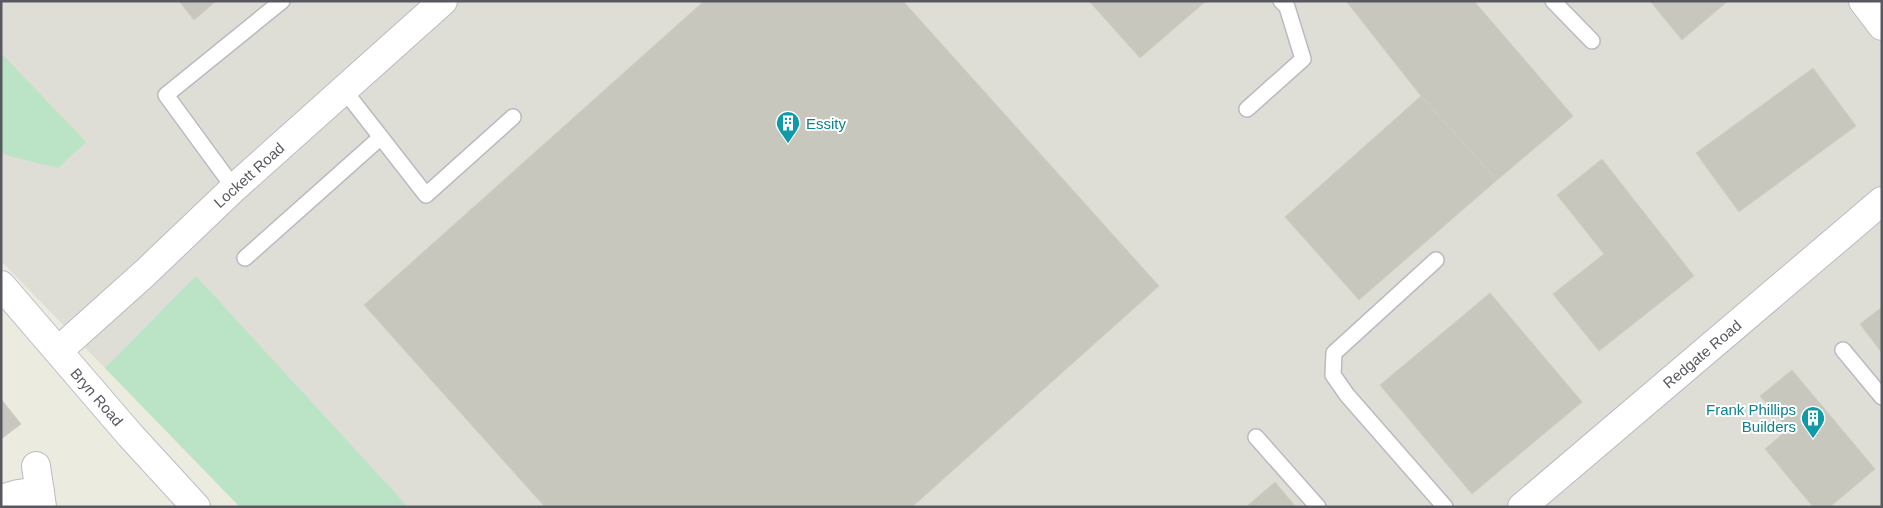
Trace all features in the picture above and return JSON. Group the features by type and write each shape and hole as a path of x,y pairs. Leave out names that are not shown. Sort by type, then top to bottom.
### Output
{"street":[{"name":"Lockett Road","path":"58,351 234,188 443,1"},
{"path":"1863,1 1882,26"},
{"name":"Redgate Road","path":"1522,507 1882,200"},
{"name":"Bryn Road","path":"1,285 130,435 196,507"},
{"path":"1,499 40,488"}],"lane":[{"path":"234,188 166,95 282,1"},
{"path":"1247,109 1303,59 1287,8 1281,1"},
{"path":"1554,1 1592,41"},
{"path":"344,90 426,195 513,117"},
{"path":"245,258 381,137"},
{"path":"1436,260 1334,354 1333,375 1347,395 1445,507"},
{"path":"1843,350 1882,397"},
{"path":"1256,437 1318,507"}],"shaded area":[{"path":"1,1 1882,1 1882,507 240,507 1,261"}],"green space":[{"path":"1,53 86,142 58,168 9,156 1,152"},
{"path":"196,276 408,507 240,507 105,368"}],"building":[{"path":"179,1 216,1 194,20"},
{"name":"Essity","path":"704,1 903,1 1159,286 912,507 545,507 364,305"},
{"path":"1089,1 1206,1 1140,58"},
{"path":"1346,1 1474,1 1573,116 1497,180 1421,96"},
{"path":"1650,1 1728,1 1682,40"},
{"path":"1813,68 1856,126 1739,212 1696,153"},
{"path":"1421,96 1497,180 1359,300 1285,217"},
{"path":"1602,159 1694,276 1599,351 1553,294 1604,254 1557,195"},
{"path":"1490,293 1582,402 1472,494 1380,385"},
{"path":"1882,307 1882,353 1860,324"},
{"name":"Frank Phillips Builders","path":"1792,370 1875,469 1830,507 1813,507 1765,449 1788,429 1760,396"},
{"path":"1,399 21,424 1,439"},
{"path":"1275,482 1296,507 1246,507"}],"place":[{"name":"Essity","path":"788,144"},
{"name":"Frank Phillips Builders","path":"1813,439"}]}
